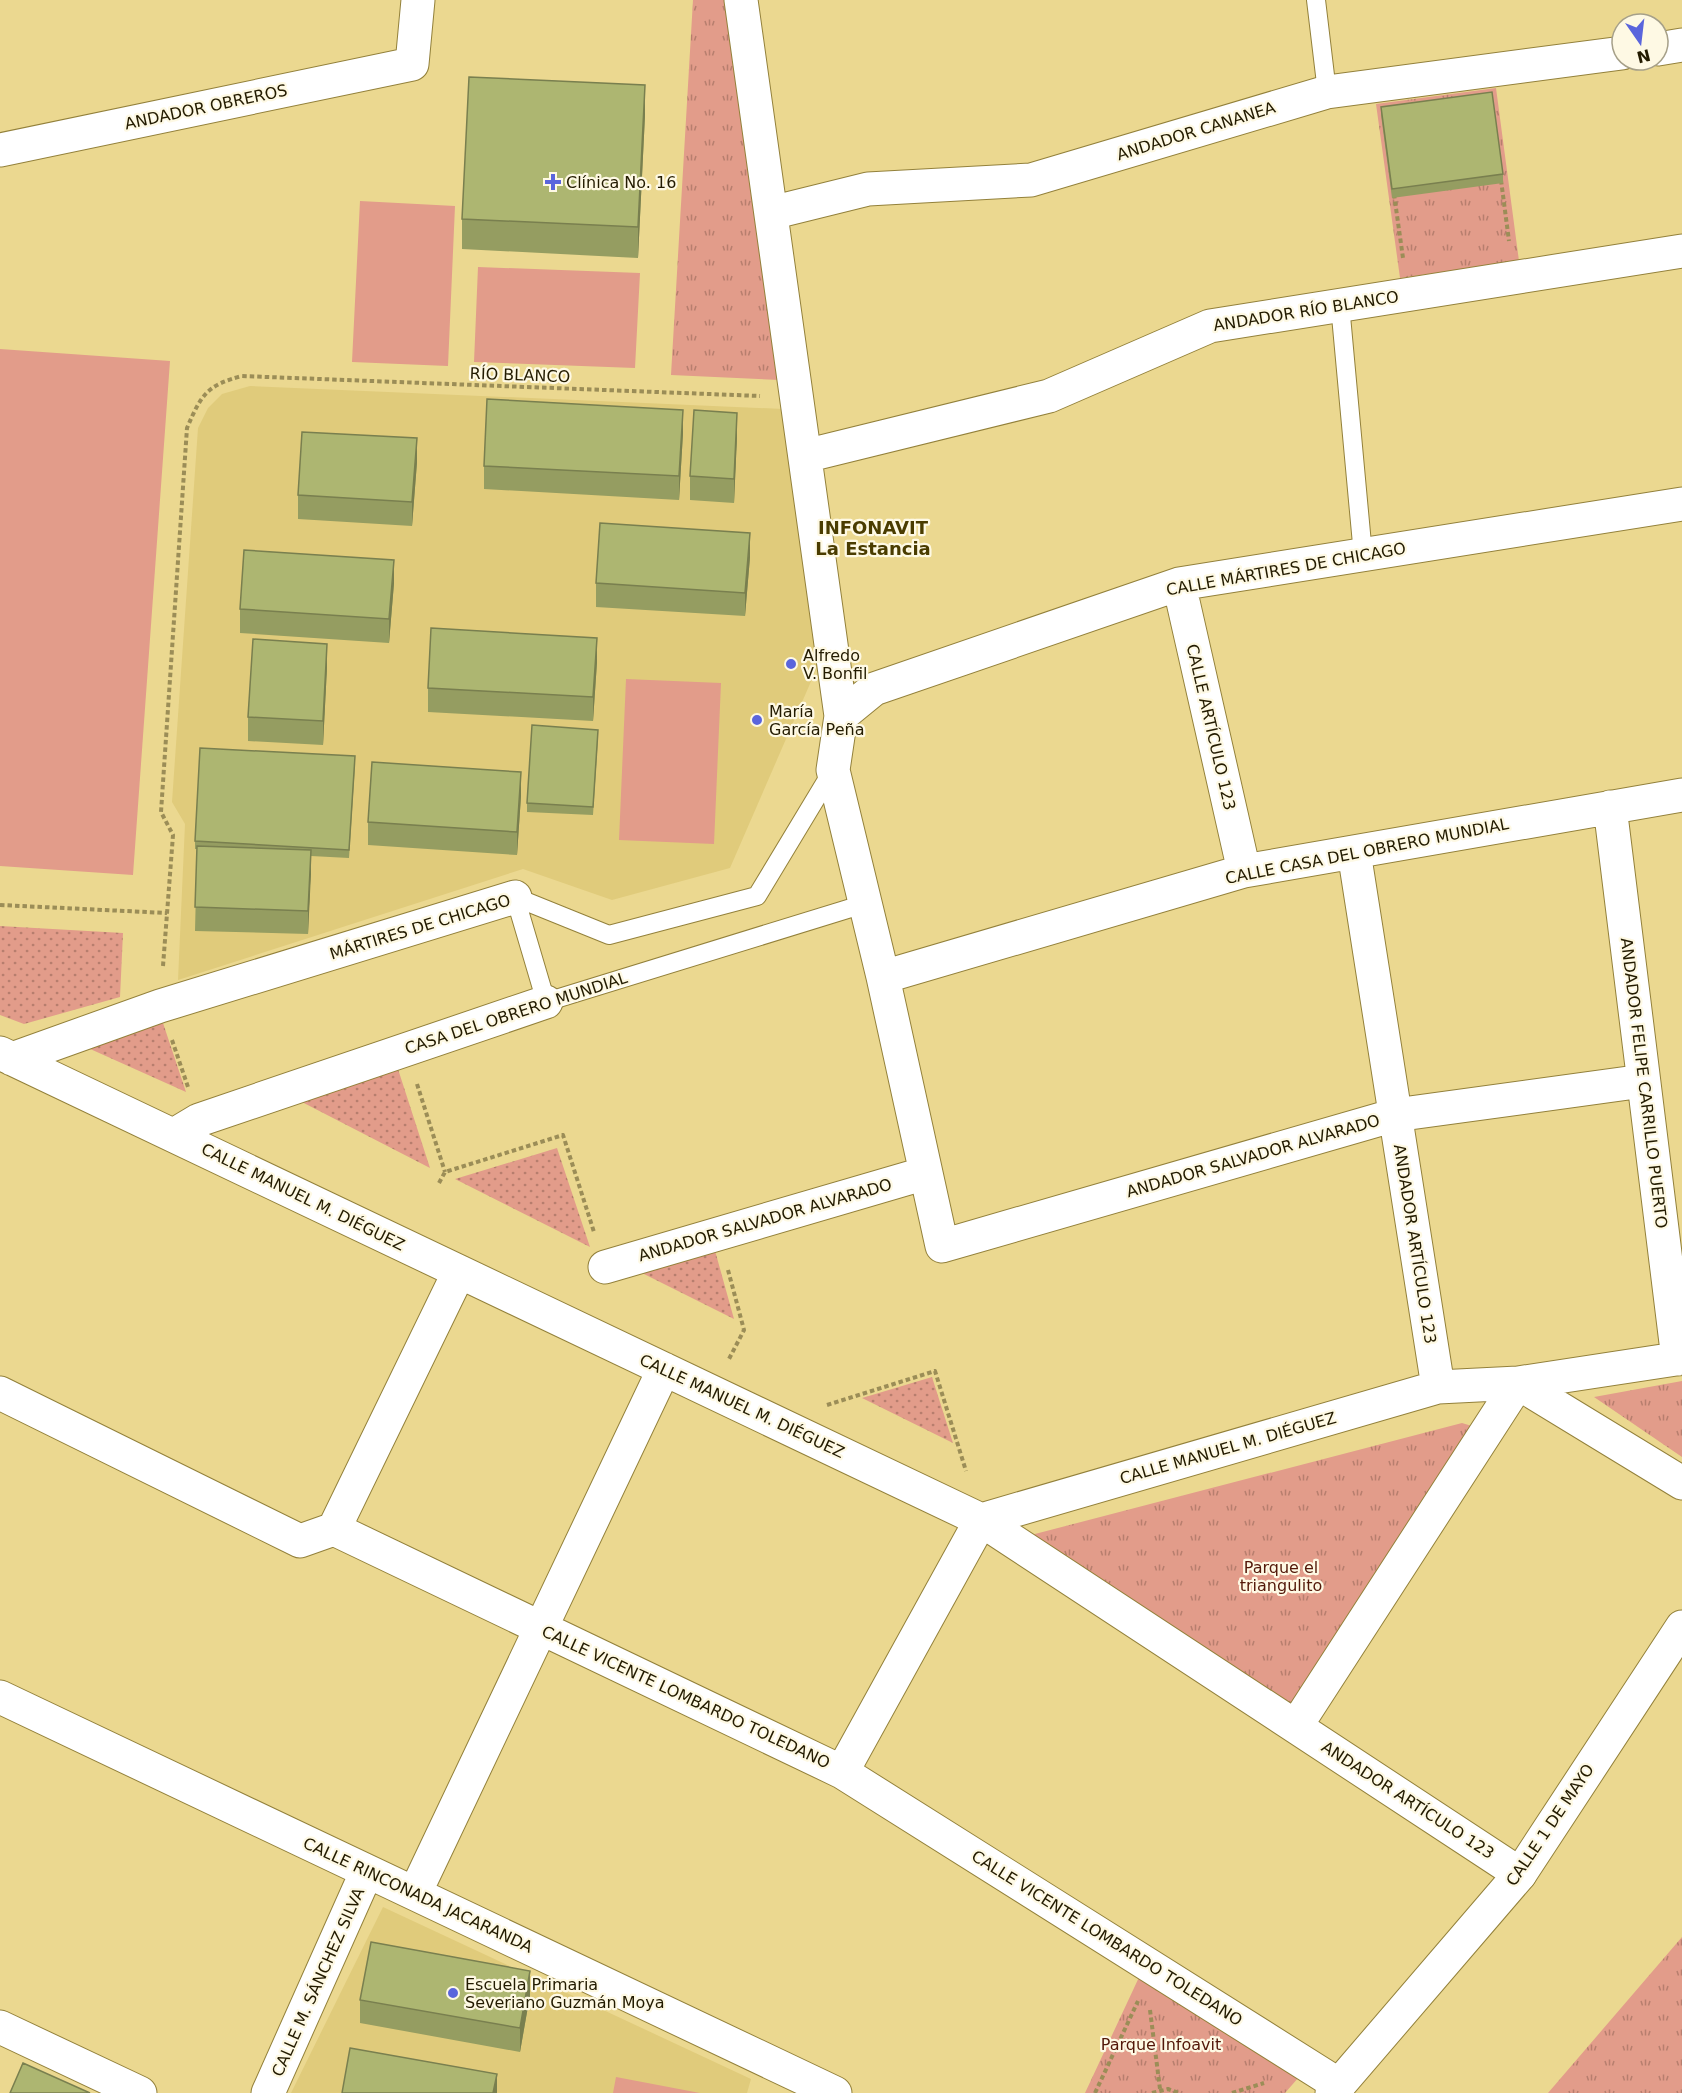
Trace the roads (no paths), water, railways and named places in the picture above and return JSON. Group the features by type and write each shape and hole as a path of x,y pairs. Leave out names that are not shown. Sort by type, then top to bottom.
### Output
{"street":[{"name":"ANDADOR OBREROS","path":"0,150 412,64 418,0"},
{"name":"ANDADOR SALVADOR ALVARADO","path":"741,0 841,716 833,770 883,977 942,1246 1395,1115 1643,1081"},
{"name":"ANDADOR CANANEA","path":"771,213 868,189 1031,180 1327,92 1610,55"},
{"name":"ANDADOR RÍO BLANCO","path":"805,456 1049,396 1210,326 1682,251"},
{"name":"CALLE MÁRTIRES DE CHICAGO","path":"841,716 874,688 1179,584 1682,504"},
{"name":"CALLE ARTÍCULO 123","path":"1179,584 1244,871"},
{"name":"CALLE CASA DEL OBRERO MUNDIAL","path":"883,977 1244,871 1682,795"},
{"name":"ANDADOR FELIPE CARRILLO PUERTO","path":"1610,807 1680,1359"},
{"name":"ANDADOR ARTÍCULO 123","path":"1354,852 1438,1387"},
{"name":"MÁRTIRES DE CHICAGO","path":"6,1056 160,1006 515,897"},
{"name":"CASA DEL OBRERO MUNDIAL","path":"186,1128 406,1049 546,1002"},
{"name":"CALLE MANUEL M. DIÉGUEZ","path":"6,1056 186,1128 459,1272 981,1520 1438,1387 1518,1383 1680,1359"},
{"name":"ANDADOR SALVADOR ALVARADO","path":"605,1267 926,1173"},
{"path":"0,1394 300,1541 334,1529 459,1272"},
{"path":"415,1893 664,1369"},
{"path":"1296,1726 1518,1383 1682,1483"},
{"name":"ANDADOR ARTÍCULO 123","path":"981,1520 1520,1874"},
{"path":"842,1772 981,1520"},
{"name":"CALLE VICENTE LOMBARDO TOLEDANO","path":"334,1529 842,1772 1150,1975 1336,2089"},
{"name":"CALLE 1 DE MAYO","path":"1336,2089 1520,1874 1682,1627"},
{"name":"CALLE RINCONADA JACARANDA","path":"0,1697 835,2093"},
{"name":"CALLE M. SÁNCHEZ SILVA","path":"268,2093 367,1871"},
{"path":"0,2027 140,2093"}],"lane":[{"path":"1316,0 1327,92"},
{"path":"1340,305 1363,555"},
{"name":"MÁRTIRES DE CHICAGO","path":"515,897 609,935 757,896 833,770"},
{"path":"515,897 546,1002"},
{"name":"CASA DEL OBRERO MUNDIAL","path":"546,1002 864,904"}],"place":[{"name":"Clínica No. 16","path":"553,182"},
{"name":"Alfredo V. Bonfil","path":"791,664"},
{"name":"María García Peña","path":"757,720"},
{"name":"Escuela Primaria Severiano Guzmán Moya","path":"453,1993"}],"district":[{"name":"INFONAVIT La Estancia","path":"873,537"}],"park label":[{"name":"Parque el triangulito","path":"1281,1576"},
{"name":"Parque Infoavit","path":"1161,2044"}]}
